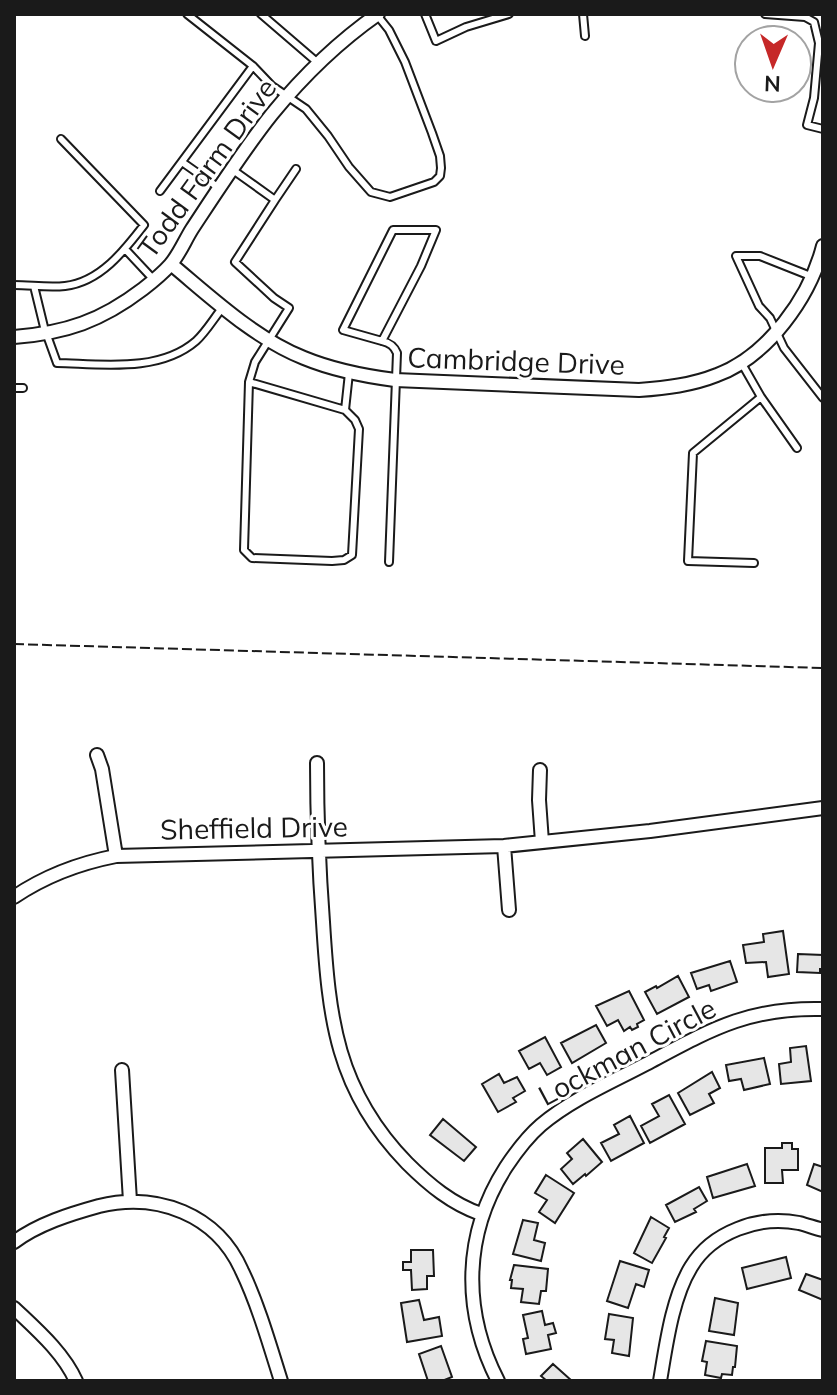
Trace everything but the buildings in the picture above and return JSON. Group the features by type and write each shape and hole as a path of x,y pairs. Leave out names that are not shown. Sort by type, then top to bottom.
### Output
{"street":[{"name":"Todd Farm Drive","path":"14,337 46,334 104,315 154,280 171,264 272,114 318,63 378,14"},
{"name":"Cambridge Drive","path":"171,264 223,307 270,340 302,357 349,372 395,380 639,390 689,384 718,375 761,347 793,311 813,277 823,246"},
{"path":"97,755 105,783 116,856"},
{"path":"317,763 326,974 340,1050 354,1088 391,1146 414,1170 456,1204 481,1214"},
{"path":"540,770 542,842"},
{"name":"Sheffield Drive","path":"14,897 71,868 116,856 504,846 823,808"},
{"path":"504,846 509,910"},
{"name":"Lockman Circle","path":"498,1381 479,1337 472,1290 474,1251 481,1214 498,1179 522,1144 540,1126 571,1104 730,1021 771,1011 823,1009"},
{"path":"122,1070 130,1201"},
{"path":"14,1242 62,1218 109,1204 130,1201 162,1204 177,1209 215,1232 242,1269 281,1381"},
{"path":"660,1381 679,1294 691,1266 711,1243 737,1228 772,1221 797,1222 823,1230"},
{"path":"14,1308 36,1328 76,1381"}],"lane":[{"path":"187,14 253,66 272,86 306,109 371,192 390,197 434,182 440,176 441,168 440,156 405,62 378,14"},
{"path":"261,14 318,63"},
{"path":"425,14 436,41 466,27 509,14"},
{"path":"583,14 585,36"},
{"path":"765,14 805,17 814,22 819,43 814,98 807,125 823,129"},
{"path":"160,191 253,66"},
{"path":"14,285 64,286 78,283 93,276 125,249 144,225 61,139"},
{"path":"182,162 220,188"},
{"path":"249,382 345,410 355,420 359,429 352,555 344,560 252,558 244,550 249,382 255,362 289,308 235,262 296,169"},
{"path":"233,170 275,200"},
{"path":"382,341 436,230 393,230 343,330 382,341 394,347 397,353 389,562"},
{"path":"125,249 154,280"},
{"path":"813,277 760,256 736,256 759,306 770,318 784,348 823,398"},
{"path":"34,286 57,363 113,365 167,358 198,339 223,307"},
{"path":"741,362 797,448"},
{"path":"345,410 349,372"},
{"path":"14,388 23,388"},
{"path":"754,563 688,561 693,453 761,397"}],"fence":[{"path":"14,644 823,668"}]}
